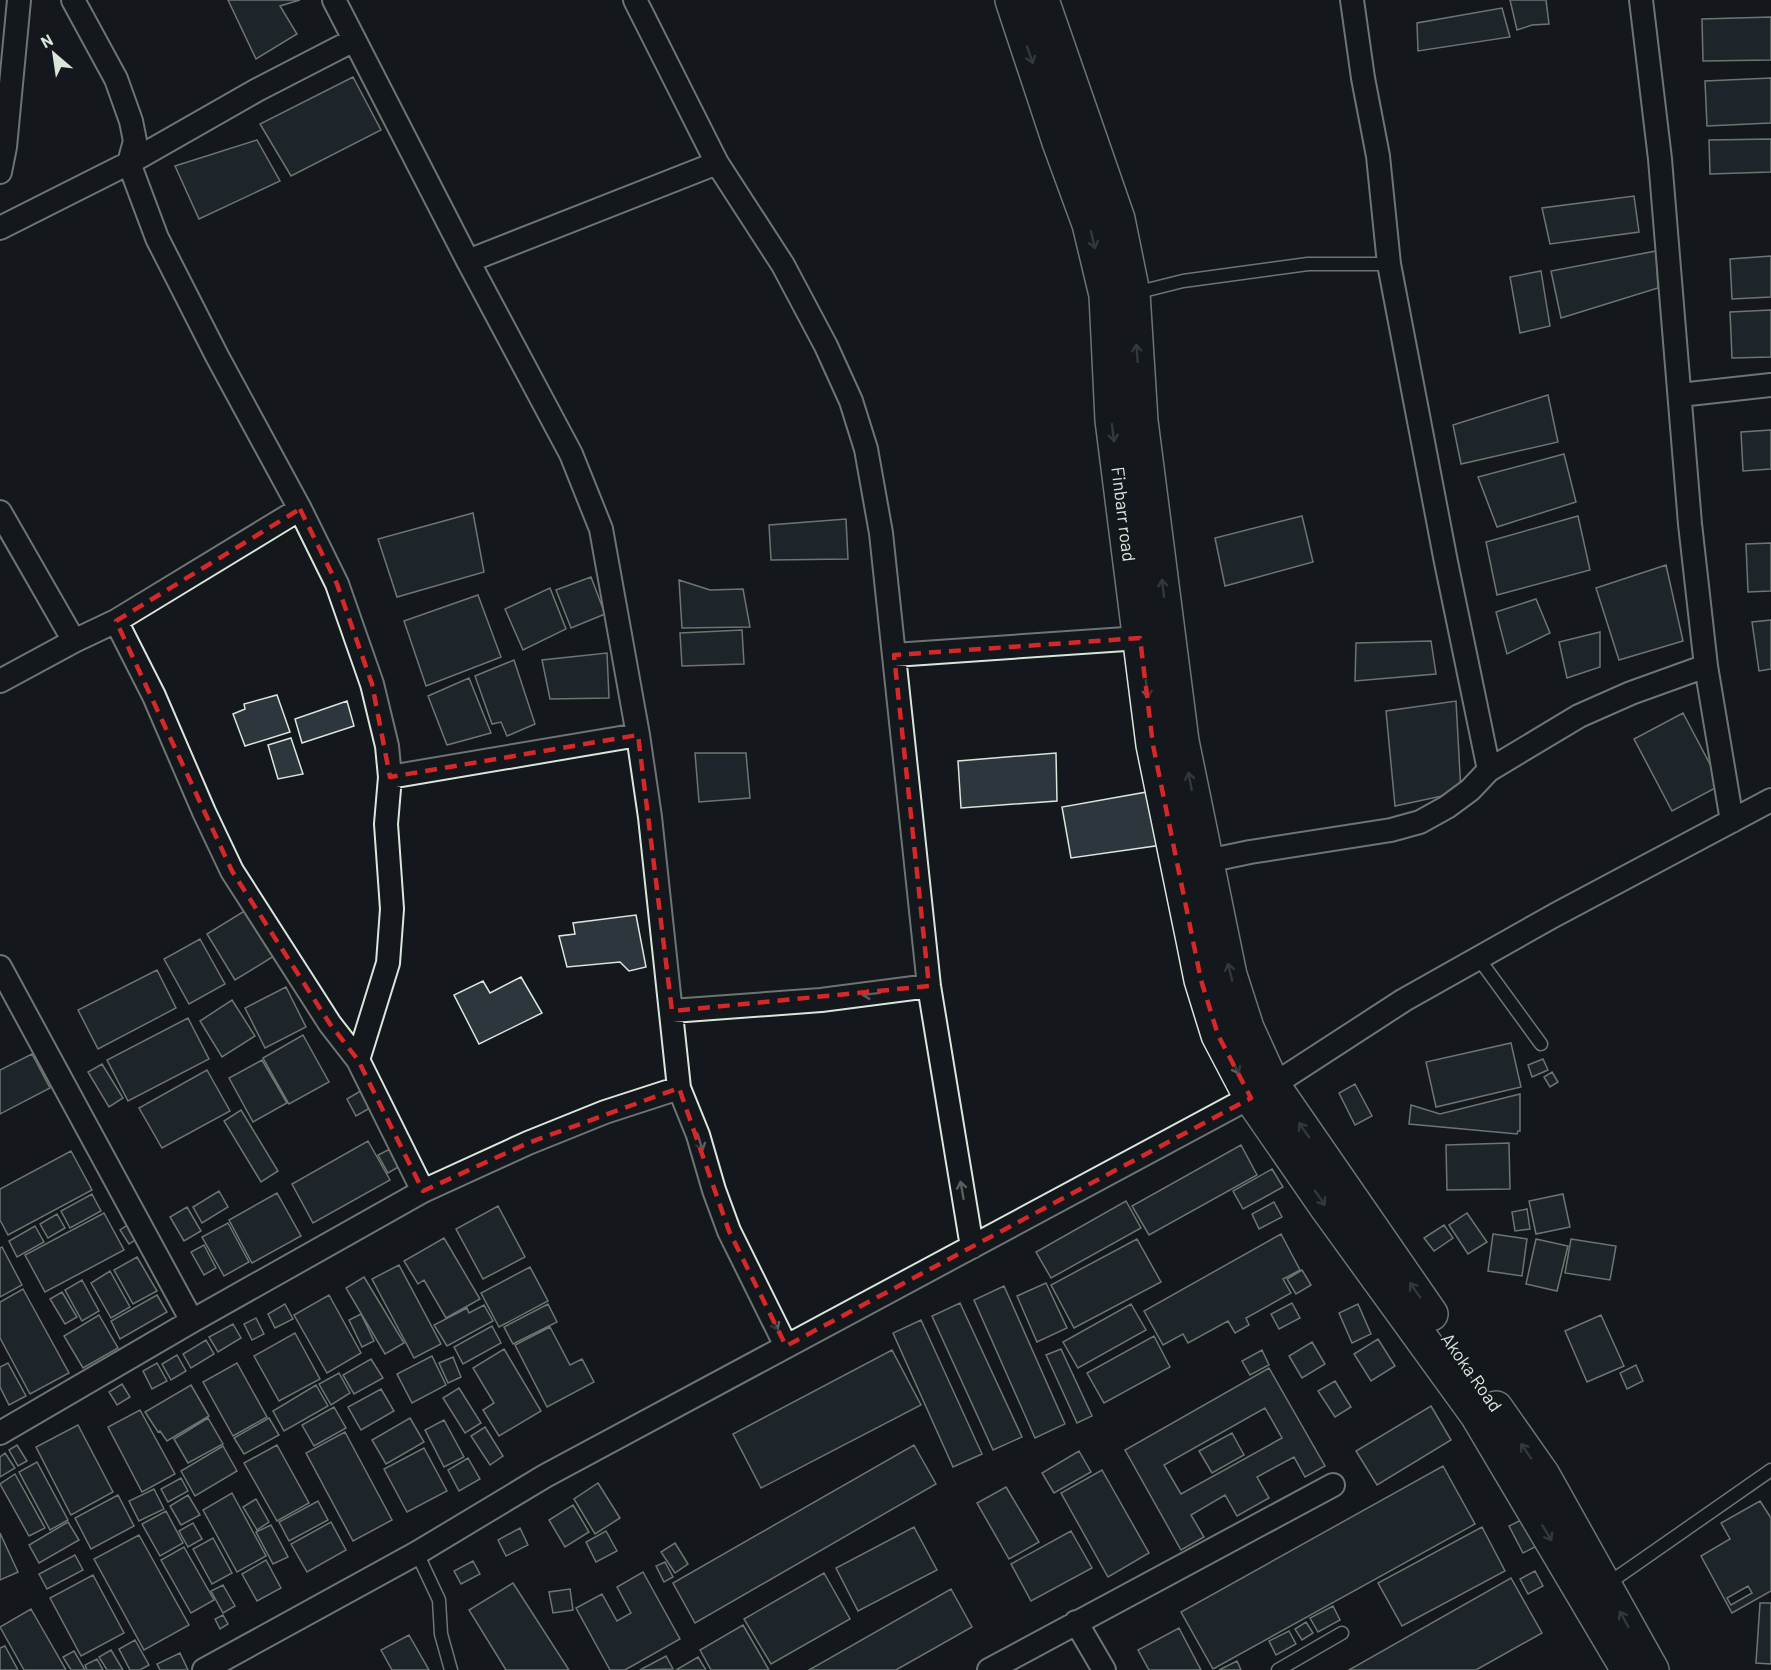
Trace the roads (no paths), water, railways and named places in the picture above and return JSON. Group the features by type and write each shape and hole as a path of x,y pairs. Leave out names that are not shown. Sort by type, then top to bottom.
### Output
{"main road":[{"name":"Finbarr road","path":"1012,0 1089,224 1106,295 1112,420 1154,745 1167,820 1202,980 1233,1031"},
{"name":"Finbarr road","path":"1042,0 1118,219 1134,293 1141,421 1182,741 1230,975 1233,1031"},
{"path":"1233,1031 1262,1092 1327,1208 1477,1415 1628,1670"},
{"name":"Akoka Road","path":"1262,1092 1543,1475 1652,1670"}],"street":[{"path":"0,172 5,147 19,0"},
{"path":"73,0 116,79 135,141 129,163 157,238 337,584 372,684 387,746 390,777 386,824 392,909 388,963 358,1060"},
{"path":"334,0 468,261 571,454 601,529 638,735 650,817 679,1088 698,1135 729,1231 786,1346"},
{"path":"635,0 717,163 783,265 826,346 851,401 866,449 881,533 929,986 972,1247"},
{"path":"1352,0 1363,78 1378,156 1389,264 1488,770"},
{"path":"1641,0 1660,159 1690,524 1706,666 1732,821"},
{"path":"0,228 129,163 257,90 354,40"},
{"path":"468,261 717,163"},
{"path":"1680,395 1771,385"},
{"path":"0,681 116,621 300,509"},
{"path":"0,512 74,641"},
{"path":"116,621 154,696 232,871 330,1024 358,1060 423,1191"},
{"path":"894,655 1140,638"},
{"path":"1207,861 1391,830 1420,822 1470,790 1488,770 1580,716 1631,693 1706,666"},
{"path":"390,777 638,735"},
{"path":"204,1670 417,1553 545,1476 1262,1092 1404,1000 1555,915 1771,800"},
{"path":"0,968 192,1321"},
{"path":"672,1011 821,1000 929,986"},
{"path":"0,1433 192,1321 423,1191 539,1138 605,1112 679,1088"},
{"path":"989,1670 1334,1485"},
{"path":"1076,1622 1104,1670"}],"lane":[{"path":"1134,293 1183,281 1308,264 1389,264"},
{"path":"1479,959 1541,1044"},
{"path":"1605,1586 1771,1470"},
{"path":"417,1553 439,1600 441,1634 451,1670"},
{"path":"1278,1670 1342,1633"}]}
